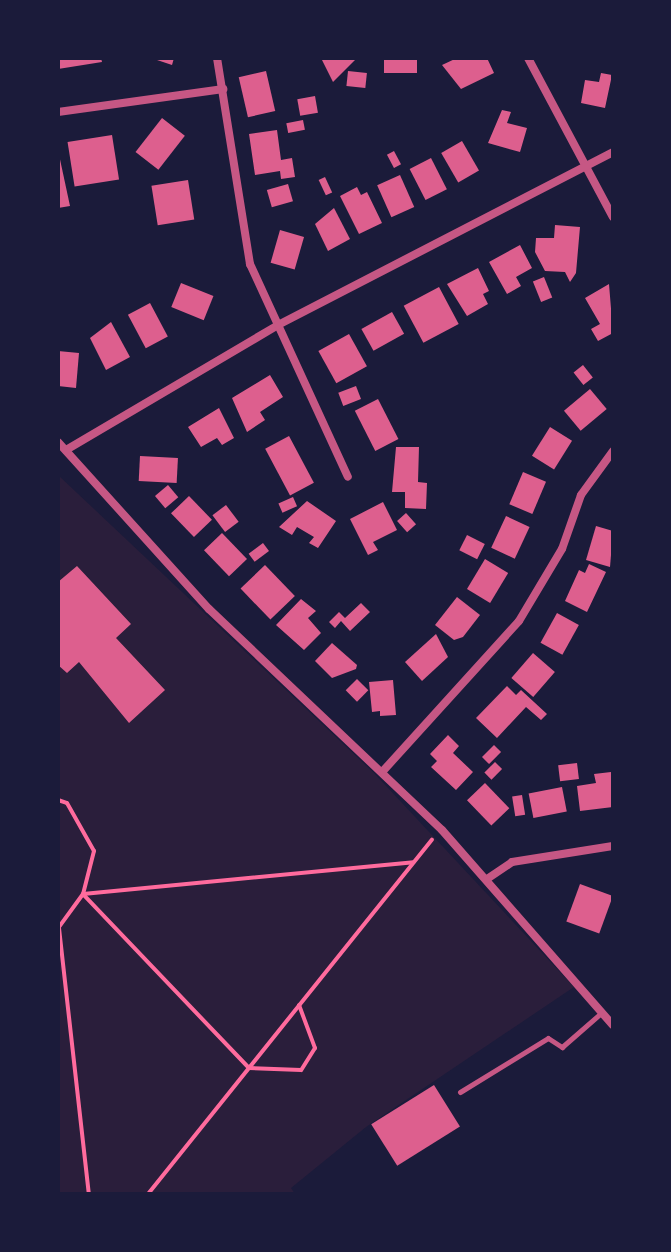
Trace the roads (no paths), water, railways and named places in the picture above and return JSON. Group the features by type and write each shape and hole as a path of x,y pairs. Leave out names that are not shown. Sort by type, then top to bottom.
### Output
{"street":[{"path":"217,58 250,264 348,477"},
{"path":"528,58 613,217"},
{"path":"58,112 223,89"},
{"path":"66,450 278,325 613,152"},
{"path":"58,442 209,609 442,830 613,1025"},
{"path":"383,771 519,621 562,549 581,495 613,451"},
{"path":"487,879 512,862 613,846"}],"lane":[{"path":"460,1092 548,1038 562,1047 602,1012"}]}
